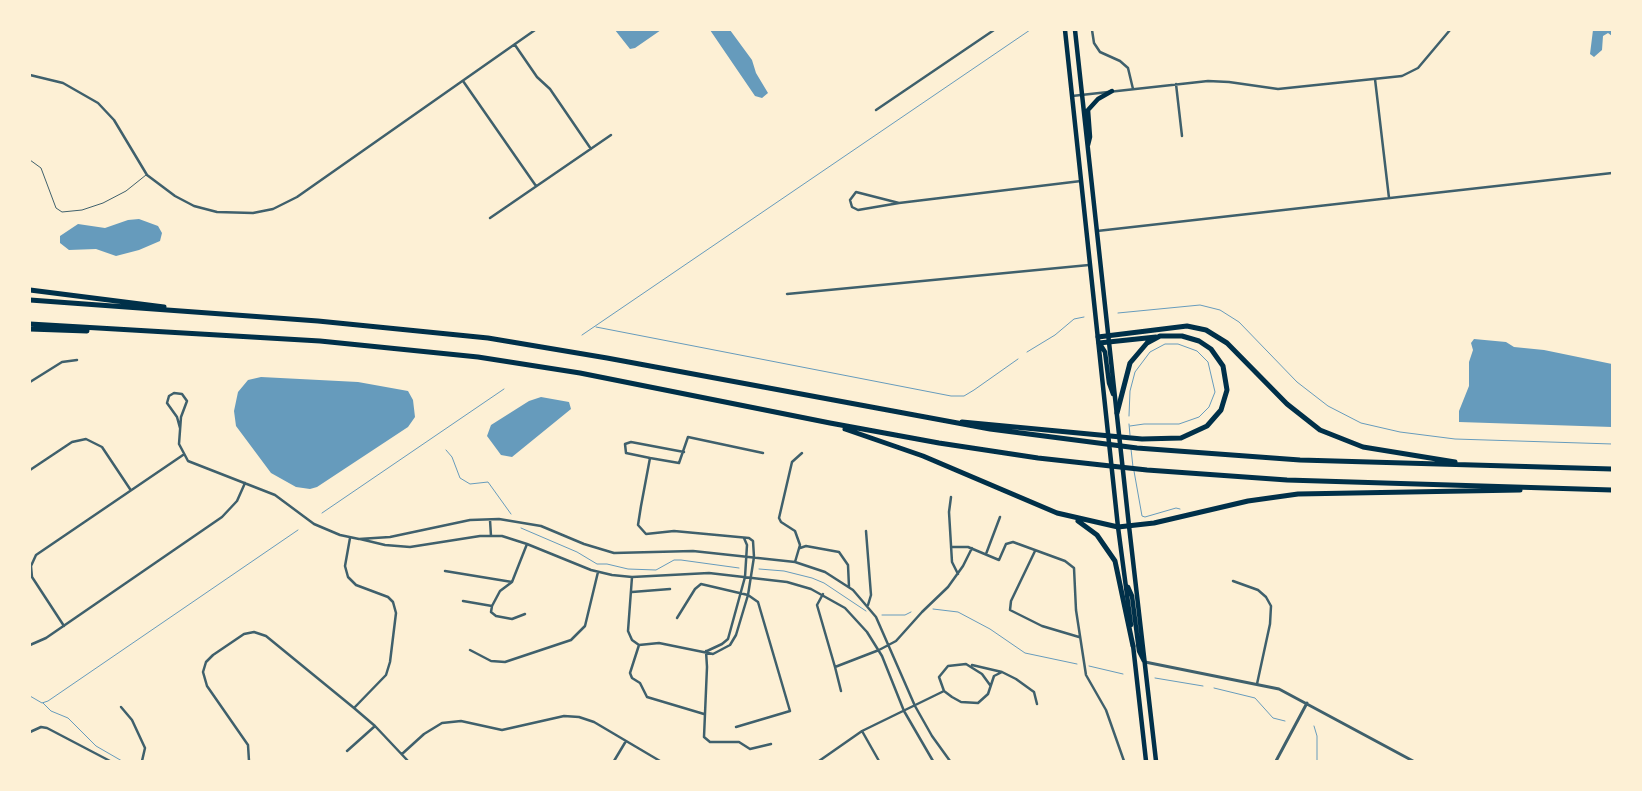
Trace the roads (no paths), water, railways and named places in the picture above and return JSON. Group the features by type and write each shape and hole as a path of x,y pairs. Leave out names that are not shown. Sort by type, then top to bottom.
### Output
{"highway":[{"path":"30,290 154,305 180,310"},
{"path":"30,300 371,325 488,338 793,391 932,420 1137,448 1300,460 1612,469"},
{"path":"30,324 320,341 478,357 589,375 830,424 991,451 1148,470 1287,480 1612,490"},
{"path":"1098,337 1187,326 1206,330 1227,343 1287,404 1320,430 1362,447 1444,459 1462,464"},
{"path":"30,329 84,331 99,329"},
{"path":"932,420 1171,440 1195,434 1217,416 1226,397 1225,373 1220,360 1211,349 1192,338 1160,336 1099,344"},
{"path":"1117,413 1130,363 1147,343 1160,336"},
{"path":"830,424 923,456 1038,506 1071,517 1118,527 1248,501 1298,494 1578,489"},
{"path":"1071,517 1098,535 1115,560 1133,646"}],"main road":[{"path":"1065,30 1118,527 1126,581 1146,761"},
{"path":"1075,30 1156,761"},
{"path":"1087,149 1090,137 1088,110 1092,104 1112,92"},
{"path":"1099,344 1105,352 1109,383 1116,399"},
{"path":"1126,581 1132,596 1138,650 1145,662"}],"street":[{"path":"30,75 62,83 98,103 114,120 147,175 175,196 194,206 217,212 254,213 273,209 297,197 535,30"},
{"path":"876,110 994,30"},
{"path":"1092,30 1094,43 1100,52 1120,61 1128,68 1132,89"},
{"path":"1072,96 1218,81 1278,89 1375,79 1410,73 1418,68 1450,30"},
{"path":"514,44 537,77 550,90 591,148"},
{"path":"1375,79 1389,198"},
{"path":"463,81 536,186"},
{"path":"1176,84 1182,136"},
{"path":"490,218 611,134"},
{"path":"1097,231 1612,173"},
{"path":"900,203 856,192 850,200 852,207 858,210 900,203 1081,181"},
{"path":"787,294 1090,265"},
{"path":"30,382 62,362 77,360"},
{"path":"180,428 177,417 167,403 168,398 174,393 182,394 187,402 181,415 179,444 183,454 193,464 276,495 323,529 373,543 410,547 491,536 512,538 598,572 632,577 698,572 787,582 823,594 845,608 858,621 879,650 904,710 933,761"},
{"path":"684,452 631,442 625,444 626,453 680,463 684,452 687,439 690,438 763,453"},
{"path":"30,470 72,442 78,439 89,439 102,447 130,489"},
{"path":"795,562 799,548 795,532 781,522 779,518 792,462 802,453"},
{"path":"64,626 32,577 31,566 38,553 183,454"},
{"path":"632,577 628,631 632,640 639,645 659,643 706,651 713,654 720,652 730,645 736,636 748,595 754,557 753,541 744,538 674,531 644,533 638,525 650,458"},
{"path":"30,645 46,638 64,626 222,516 237,501 245,483"},
{"path":"951,497 949,512 951,547 953,566 958,574"},
{"path":"986,554 1000,517"},
{"path":"359,539 390,537 470,520 490,519 527,522 597,549 614,552 679,550 746,556 795,562 825,572 849,587 868,605 890,644 915,706 932,736 950,761"},
{"path":"490,519 491,536"},
{"path":"866,531 871,596 868,605"},
{"path":"350,537 345,566 348,577 356,585 388,596 393,602 396,613 390,662 386,675 354,708"},
{"path":"706,651 722,644 728,639 745,577 747,542 744,538"},
{"path":"951,547 972,548 999,560 1009,542 1065,562 1074,568 1079,637 1086,675 1106,710 1124,761"},
{"path":"526,614 512,619 496,616 491,612 492,606 500,592 512,582 527,544"},
{"path":"799,548 806,546 839,552 848,565 849,587"},
{"path":"835,667 879,650 898,639 958,574 972,548"},
{"path":"1035,551 1010,608 1029,621 1079,637"},
{"path":"445,571 512,582"},
{"path":"470,650 491,661 505,662 574,638 586,622 598,572"},
{"path":"1233,581 1258,590 1266,597 1271,606 1270,624 1257,684"},
{"path":"677,618 694,589 701,584 748,595 758,602 790,711 736,726"},
{"path":"632,592 670,589"},
{"path":"823,594 818,605 841,691"},
{"path":"463,602 492,606"},
{"path":"249,761 250,752 246,741 207,686 203,676 208,659 244,634 254,632 266,636 354,708 375,726 408,761"},
{"path":"639,645 630,676 640,683 647,697 704,714"},
{"path":"706,651 707,667 703,734 707,741 739,742 750,749 771,744"},
{"path":"1145,662 1279,689 1413,761"},
{"path":"1002,672 994,676 988,694 978,703 961,702 944,691 939,678 948,666 959,663 1002,672 1034,692 1037,704"},
{"path":"971,665 982,674 990,685"},
{"path":"819,761 862,731 944,691"},
{"path":"1276,761 1307,703"},
{"path":"121,707 132,720 145,748 142,761"},
{"path":"402,754 432,728 454,721 502,730 522,727 557,716 572,716 594,722 660,761"},
{"path":"347,751 375,726"},
{"path":"30,732 41,727 47,728 110,761"},
{"path":"862,731 879,761"},
{"path":"614,761 626,741"}],"lane":[{"path":"30,160 41,168 56,208 62,212 82,210 103,203 126,191 147,175"}],"water":[{"path":"615,30 661,30 635,48 630,49"},
{"path":"710,30 730,30 752,60 756,73 768,93 762,98 755,96"},
{"path":"1593,30 1612,30 1612,36 1608,33 1603,36 1602,50 1594,57 1590,54"},
{"path":"139,219 158,226 162,233 160,241 139,250 116,256 96,249 69,250 60,243 60,236 78,224 105,228 128,220"},
{"path":"1474,339 1506,342 1514,347 1544,350 1612,364 1612,427 1459,422 1459,411 1469,386 1469,362 1473,350 1471,343"},
{"path":"261,377 358,382 408,391 413,400 415,417 408,427 317,487 310,489 296,487 271,473 236,426 234,411 238,392 248,380"},
{"path":"541,397 569,402 571,409 512,457 501,455 487,436 491,425 529,401"}],"waterway":[{"path":"582,335 1030,30"},
{"path":"1118,313 1200,305 1220,310 1239,322 1297,382 1328,406 1361,423 1400,432 1455,439 1612,444"},
{"path":"1027,352 1055,335 1074,319 1084,317"},
{"path":"596,327 951,396 964,396 1018,359"},
{"path":"1129,416 1130,391 1135,372 1150,352 1165,344 1178,344 1197,351 1208,362 1215,392 1209,407 1199,417 1179,424 1130,426"},
{"path":"322,513 504,389"},
{"path":"1129,424 1130,435"},
{"path":"1131,449 1133,467"},
{"path":"446,450 452,457 460,478 470,484 488,482 511,514"},
{"path":"1134,471 1142,516 1145,517 1176,508 1180,509"},
{"path":"521,528 577,552 597,564 607,564 628,569 656,570 674,560 681,560 739,568"},
{"path":"30,696 42,703 48,701 298,530"},
{"path":"759,569 784,571 812,578 824,583 866,611"},
{"path":"933,609 958,612 990,629 1025,653 1077,664"},
{"path":"882,615 905,615 911,612"},
{"path":"1089,666 1123,674"},
{"path":"1155,678 1203,686"},
{"path":"1214,688 1255,698 1273,718 1285,721"},
{"path":"43,703 51,711 68,718 96,746 122,761"},
{"path":"1314,726 1317,736 1317,761"}]}
